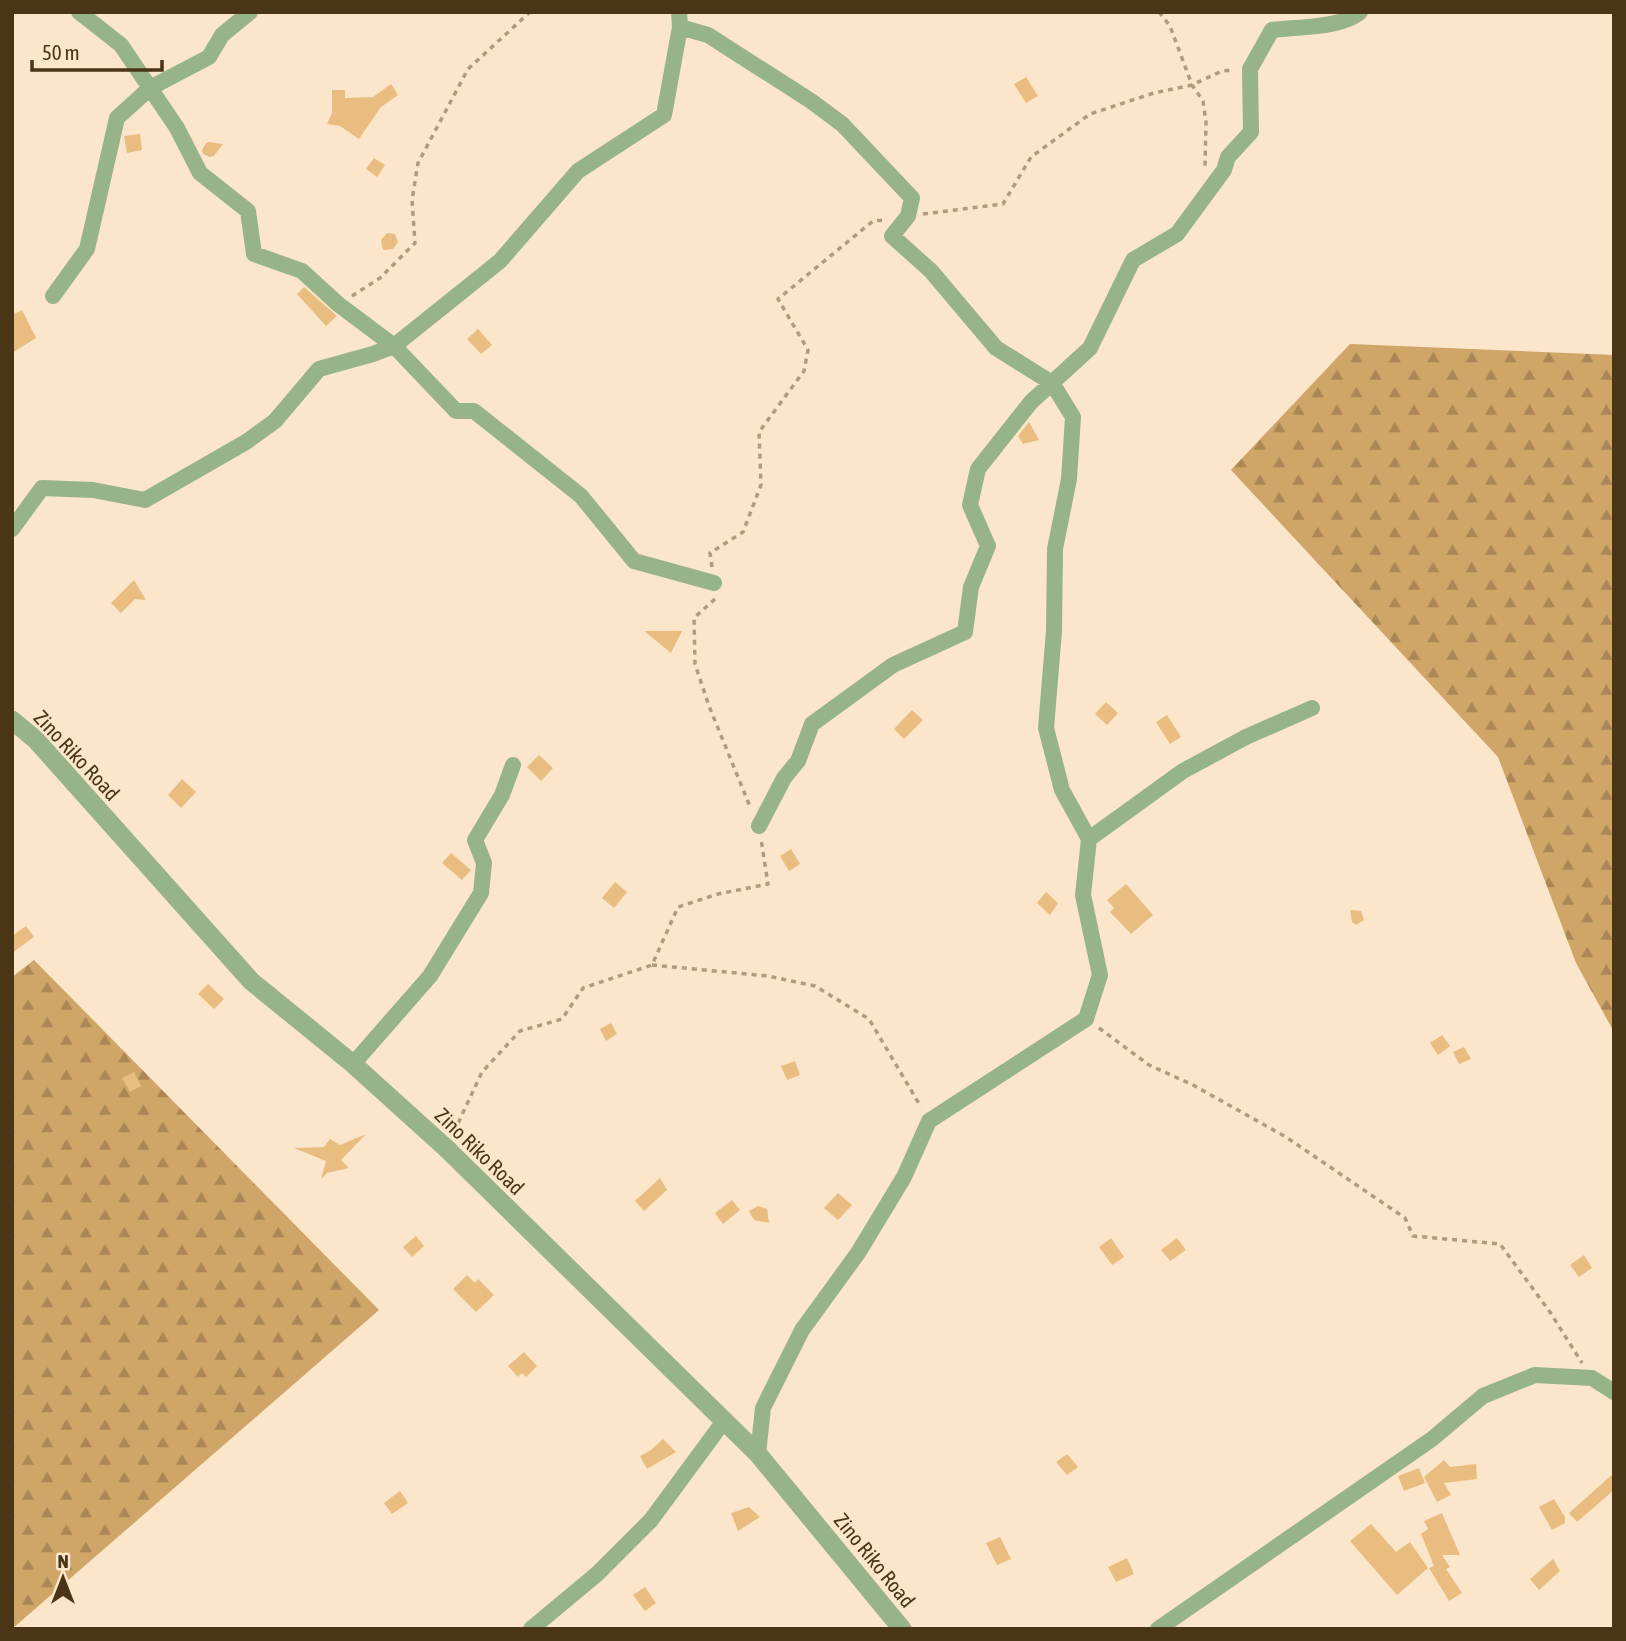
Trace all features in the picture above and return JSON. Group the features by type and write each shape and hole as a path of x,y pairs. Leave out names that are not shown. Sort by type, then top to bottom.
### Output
{"street":[{"path":"79,12 121,45 177,128 200,173 248,211 254,254 302,271 338,304 394,346 456,411 474,411 581,496 634,561 714,583"},
{"path":"53,296 87,248 117,118 150,88 209,57 222,35 250,12"},
{"path":"759,826 784,778 799,761 812,724 893,665 965,632 971,587 988,546 970,505 978,469 1031,402 1090,348 1133,260 1177,234 1224,170 1228,157 1251,132 1250,69 1272,30 1353,19 1360,12"},
{"path":"12,529 42,488 93,490 145,500 246,442 275,421 319,369 346,363 394,346 500,261 578,171 664,115 680,19 811,101 842,124 912,198 908,216 892,236 931,271 996,348 1052,383 1073,417 1069,479 1055,549 1054,631 1046,728 1062,790 1089,839 1083,895 1100,975 1086,1019 929,1121 904,1177 858,1254 802,1330 763,1408 758,1454"},
{"path":"1089,839 1184,771 1246,737 1312,708"},
{"name":"Zino Riko Road","path":"12,720 36,740 251,981 353,1064 447,1149 758,1454 902,1629"},
{"path":"353,1064 430,976 481,893 484,863 475,840 502,795 513,765"},
{"path":"1157,1629 1432,1439 1483,1396 1535,1375 1592,1378 1614,1392"},
{"path":"531,1629 597,1574 651,1520 724,1420"}],"path":[{"path":"338,304 380,278 415,243 412,201 418,163 468,69 530,12"},
{"path":"1159,12 1170,26 1192,85 1203,101 1206,122 1205,167 1201,178"},
{"path":"652,965 678,907 718,894 768,884 759,826 709,706 695,664 694,618 716,598 710,553 743,532 761,485 758,432 804,371 808,350 778,299 873,221 1003,204 1031,157 1090,114 1154,93 1192,85 1222,71 1250,69"},
{"path":"447,1149 482,1072 520,1031 562,1019 583,988 652,965 768,976 815,986 869,1019 929,1121"},
{"path":"1086,1019 1149,1065 1193,1085 1297,1144 1405,1218 1413,1236 1500,1244 1550,1312 1592,1378"}],"green space":[{"path":"1350,344 1614,355 1614,1032 1576,963 1498,757 1231,470"},
{"path":"34,960 379,1310 12,1629 12,977"}],"building":[{"path":"1026,77 1038,96 1026,103 1014,84"},
{"path":"391,84 398,95 381,107 359,139 340,126 327,124 332,113 332,90 345,90 345,98 373,97"},
{"path":"140,134 142,150 127,153 124,136"},
{"path":"209,142 223,144 214,156 210,157 203,154 202,150"},
{"path":"374,158 385,165 377,177 366,169"},
{"path":"387,233 395,234 398,242 393,249 383,250 381,240"},
{"path":"304,287 337,316 326,326 297,294"},
{"path":"22,310 36,338 12,353 12,315"},
{"path":"478,329 492,345 481,354 467,339"},
{"path":"1029,422 1039,440 1023,444 1018,436"},
{"path":"134,580 146,600 135,599 121,613 111,603"},
{"path":"644,631 682,631 671,653"},
{"path":"1106,702 1118,713 1107,725 1095,714"},
{"path":"912,710 923,720 904,739 894,729"},
{"path":"1167,715 1181,737 1170,744 1156,722"},
{"path":"539,755 553,768 541,781 527,767"},
{"path":"182,779 196,792 181,808 168,795"},
{"path":"791,849 800,864 789,871 780,856"},
{"path":"451,853 471,870 462,880 442,863"},
{"path":"615,882 627,892 614,908 602,898"},
{"path":"1126,884 1153,915 1131,934 1110,912 1114,908 1107,900"},
{"path":"1046,892 1058,903 1050,915 1037,903"},
{"path":"1350,910 1361,911 1364,920 1356,925 1352,922"},
{"path":"26,926 34,937 12,953 12,936"},
{"path":"208,984 224,999 214,1009 198,994"},
{"path":"611,1023 617,1034 606,1041 600,1029"},
{"path":"1442,1035 1450,1046 1438,1055 1430,1043"},
{"path":"1464,1047 1471,1059 1459,1064 1453,1052"},
{"path":"795,1061 800,1075 787,1080 781,1066"},
{"path":"134,1072 141,1086 130,1092 122,1078"},
{"path":"366,1134 341,1160 349,1168 327,1173 321,1179 326,1161 294,1148 324,1147 330,1139 340,1145"},
{"path":"660,1178 667,1190 644,1211 635,1201"},
{"path":"838,1193 852,1205 838,1220 824,1208"},
{"path":"732,1200 740,1210 723,1224 715,1213"},
{"path":"758,1206 767,1209 769,1223 754,1220 749,1211"},
{"path":"416,1236 424,1246 412,1257 403,1247"},
{"path":"1111,1238 1124,1257 1112,1265 1099,1247"},
{"path":"1177,1238 1186,1250 1170,1261 1161,1250"},
{"path":"1584,1255 1592,1268 1579,1277 1570,1265"},
{"path":"467,1275 475,1283 478,1279 494,1295 476,1312 453,1289"},
{"path":"524,1352 537,1366 526,1377 522,1373 518,1377 508,1366"},
{"path":"663,1439 676,1452 647,1469 640,1456"},
{"path":"1067,1454 1078,1467 1067,1475 1056,1462"},
{"path":"1444,1460 1450,1467 1476,1464 1477,1479 1444,1483 1451,1495 1437,1502 1424,1477"},
{"path":"1419,1468 1425,1483 1404,1491 1398,1476"},
{"path":"1614,1473 1614,1490 1577,1522 1569,1513"},
{"path":"400,1491 408,1503 392,1514 384,1503"},
{"path":"1554,1499 1565,1517 1565,1523 1552,1530 1539,1507"},
{"path":"749,1507 760,1517 738,1531 731,1513"},
{"path":"1442,1513 1460,1555 1442,1555 1450,1567 1446,1569 1462,1593 1449,1601 1429,1568 1434,1566 1421,1534 1428,1529 1424,1521"},
{"path":"1371,1524 1396,1552 1410,1542 1428,1568 1397,1595 1350,1541"},
{"path":"1000,1537 1011,1559 997,1565 986,1543"},
{"path":"1127,1558 1134,1574 1116,1582 1108,1567"},
{"path":"1553,1559 1560,1571 1539,1590 1530,1579"},
{"path":"645,1587 656,1603 645,1611 633,1595"}]}
